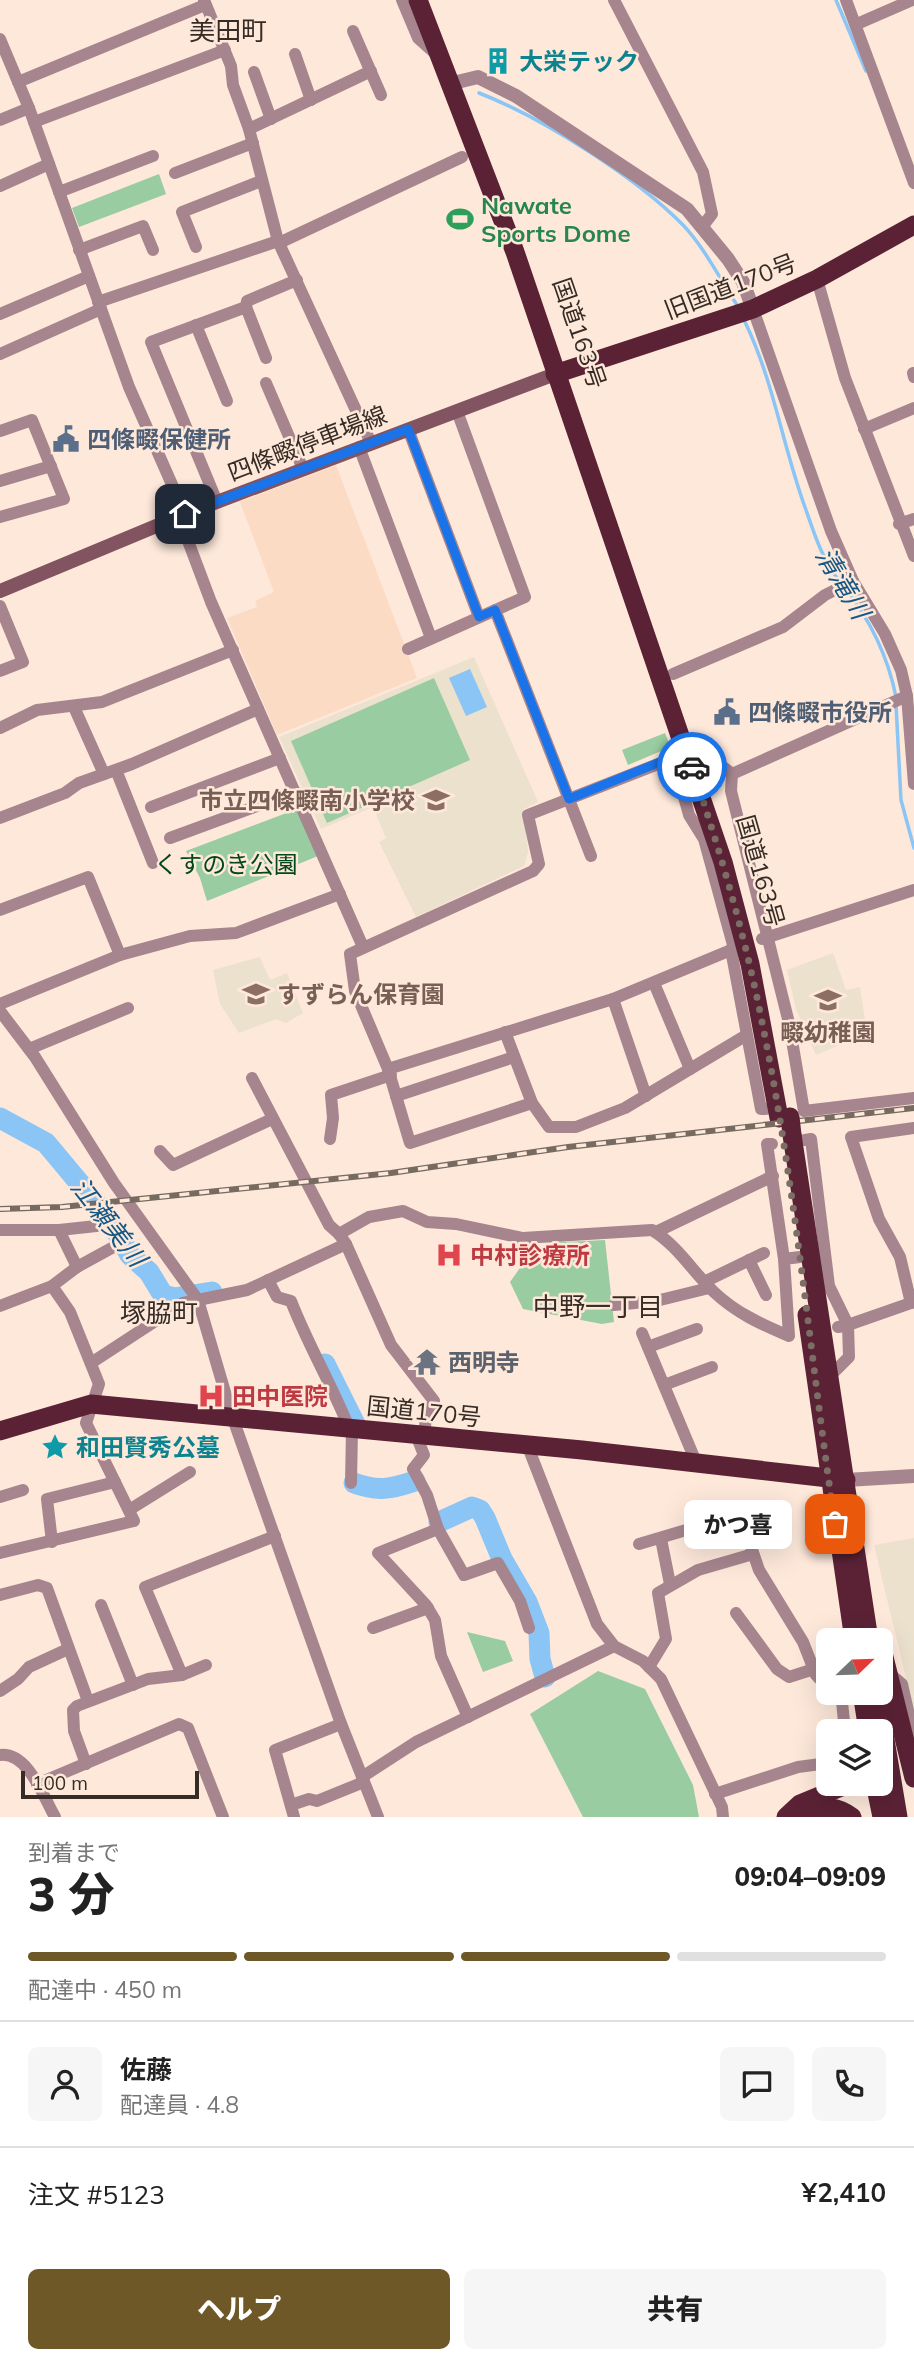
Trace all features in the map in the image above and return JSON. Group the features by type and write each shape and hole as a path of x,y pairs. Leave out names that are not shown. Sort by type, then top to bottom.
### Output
{"highway":[{"name":"国道163号","path":"418,0 443,61 458,81"},
{"name":"国道163号","path":"430,0 515,252 673,674 686,752"},
{"name":"旧国道170号","path":"561,372 753,309 817,279 914,225"},
{"name":"国道163号","path":"561,372 738,914 788,1125 830,1377 837,1479"},
{"name":"国道163号","path":"788,1125 792,1258 862,1587"},
{"name":"国道170号","path":"0,1431 91,1404 696,1462 837,1479"},
{"path":"837,1479 852,1628"},
{"path":"862,1587 867,1628"},
{"path":"862,1587 876,1628"},
{"path":"893,1693 914,1778"},
{"path":"879,1705 898,1817"},
{"path":"786,1817 800,1804 819,1796"},
{"path":"878,1796 882,1817"},
{"path":"803,1817 815,1809 828,1807 843,1810 852,1817"}],"main road":[{"name":"四條畷停車場線","path":"0,591 217,502 561,372"}],"street":[{"path":"402,0 418,37 443,61"},
{"path":"614,0 703,172 712,214 702,227"},
{"path":"846,0 914,183"},
{"path":"857,24 912,0"},
{"path":"18,82 204,2 225,50 279,242 365,445 431,638"},
{"path":"353,31 381,95"},
{"path":"0,39 29,108 129,387 233,650 363,947"},
{"path":"34,122 225,50"},
{"path":"295,54 311,100"},
{"path":"249,129 370,71"},
{"path":"254,72 271,119"},
{"path":"458,81 478,77 516,96 687,209 743,282 851,582 886,634 901,670 900,699 914,784"},
{"path":"0,120 29,108"},
{"path":"175,173 253,143"},
{"path":"59,192 153,156"},
{"path":"0,354 99,305 279,242 462,157"},
{"path":"0,186 49,164"},
{"path":"196,247 182,212 261,181"},
{"path":"79,250 144,226 153,250"},
{"path":"0,314 89,276"},
{"path":"817,279 845,378 899,524 914,556"},
{"path":"266,358 246,307 247,301 296,280"},
{"path":"217,502 151,342 246,307"},
{"path":"195,326 227,401"},
{"path":"266,383 303,469"},
{"path":"864,429 914,408"},
{"path":"408,649 525,597 457,411"},
{"path":"0,430 32,420 64,499 0,517"},
{"path":"408,429 479,617"},
{"path":"0,481 51,466"},
{"path":"899,524 914,519"},
{"path":"673,674 783,627 851,582"},
{"path":"0,606 23,662 0,671"},
{"path":"495,610 591,856"},
{"path":"0,728 37,710 102,702 233,650"},
{"path":"532,1103 410,1143 389,1072 355,991 349,954 533,871 539,864 528,815 686,752 732,774 900,699"},
{"path":"74,707 110,772 153,863"},
{"path":"0,818 258,709"},
{"path":"686,752 690,815 704,839 734,947 745,1036 761,1110 811,1139 829,1286 843,1326 849,1357 830,1377"},
{"path":"151,807 280,758"},
{"path":"732,774 731,791 764,939 789,1023 788,1125"},
{"path":"170,838 295,792"},
{"path":"0,910 88,877 120,955"},
{"path":"764,939 914,890"},
{"path":"0,1004 120,955 190,936 236,933 340,894"},
{"path":"330,1139 333,1118 331,1094 505,1032 613,999 734,947"},
{"path":"654,983 690,1069"},
{"path":"613,999 646,1096"},
{"path":"29,1049 128,1008"},
{"path":"0,1011 29,1049 114,1183 198,1300 232,1416 341,1724 379,1817"},
{"path":"505,1032 532,1103 549,1127 576,1127 625,1108 745,1036"},
{"path":"396,1096 514,1057"},
{"path":"252,1078 329,1225 342,1239 391,1345 434,1401 420,1436 424,1455 413,1469 427,1495 438,1529 464,1575 498,1563 520,1601 529,1628"},
{"path":"656,1232 664,1237 706,1285 743,1316 794,1335 792,1258 767,1144 788,1125 914,1098"},
{"path":"160,1151 173,1164 272,1119"},
{"path":"843,1326 912,1303 900,1257 879,1219 851,1137 914,1128"},
{"path":"90,1363 183,1303 247,1290 342,1239 369,1217 403,1211 427,1222 456,1223 523,1238 656,1232 773,1176"},
{"path":"0,1230 59,1230 106,1225"},
{"path":"59,1230 77,1267"},
{"path":"0,1306 52,1286 77,1267 119,1244"},
{"path":"614,1305 656,1301 706,1285 764,1253"},
{"path":"749,1260 766,1295"},
{"path":"268,1280 277,1297 291,1301 306,1342 338,1399 350,1429 351,1483"},
{"path":"0,1553 134,1521 86,1423 99,1384 70,1311 52,1286"},
{"path":"648,1347 697,1329"},
{"path":"642,1333 696,1462"},
{"path":"664,1385 712,1367"},
{"path":"528,1447 597,1624 614,1646 649,1667 667,1691 723,1817"},
{"path":"129,1510 190,1472"},
{"path":"837,1479 914,1476"},
{"path":"52,1542 47,1499 115,1482"},
{"path":"0,1497 23,1490"},
{"path":"639,1544 740,1514 753,1554 816,1672"},
{"path":"438,1529 378,1553 428,1608 435,1620 441,1656 468,1717"},
{"path":"182,1675 145,1587 275,1536"},
{"path":"661,1539 670,1584"},
{"path":"649,1667 666,1639 658,1593 698,1570 753,1554"},
{"path":"0,1595 38,1585 47,1588 88,1701"},
{"path":"102,1605 134,1685"},
{"path":"373,1628 428,1608"},
{"path":"736,1613 783,1673 789,1677 814,1669"},
{"path":"341,1724 275,1751 292,1811 309,1799 317,1801 363,1779 416,1742 614,1646"},
{"path":"0,1691 18,1679 29,1667 68,1649"},
{"path":"86,1764 74,1731 73,1710 88,1701 134,1685 182,1675 206,1665"},
{"path":"893,1677 902,1684 914,1737"},
{"path":"37,1784 179,1724 188,1728 223,1817"},
{"path":"0,1755 16,1757 37,1784 55,1817"},
{"path":"715,1794 816,1765"}],"shaded area":[{"path":"336,465 417,678 277,735 227,618 257,607 255,601 274,592 240,502"},
{"path":"474,657 538,802 524,809 528,852 524,866 416,917 379,842 386,838 373,807 321,829 279,737"},
{"name":"畷幼稚園","path":"833,953 846,990 860,987 867,1033 816,1055 796,1009 787,970"},
{"name":"すずらん保育園","path":"260,957 270,980 287,973 303,1013 286,1023 276,1019 239,1033 220,1004 213,970"},
{"path":"914,1538 914,1711 874,1545"}],"green space":[{"path":"159,174 166,194 79,227 72,208"},
{"path":"434,678 470,760 327,823 291,741"},
{"path":"665,733 668,741 666,749 628,765 622,750"},
{"name":"くすのき公園","path":"297,809 318,856 207,901 200,878 186,851"},
{"path":"605,1240 614,1322 602,1324 523,1309 510,1282 522,1265 546,1254 545,1243"},
{"path":"467,1632 505,1641 513,1661 483,1672"},
{"path":"598,1671 645,1689 693,1785 699,1817 583,1817 530,1714"}],"water":[{"path":"470,669 487,707 466,716 449,678"}],"waterway":[{"path":"836,0 866,71"},
{"name":"清滝川","path":"479,93 530,117 587,150 640,188 683,225 698,243 737,305"},
{"name":"清滝川","path":"745,322 764,368 798,487 813,529 824,557 840,582"},
{"name":"清滝川","path":"845,588 863,613 877,640 896,697"},
{"name":"清滝川","path":"896,705 901,800 914,848"},
{"name":"江瀬美川","path":"0,1118 46,1143 107,1216 130,1255 149,1272 163,1295 174,1298 212,1292"},
{"name":"江瀬美川","path":"325,1364 355,1424"},
{"name":"江瀬美川","path":"354,1483 370,1488 384,1488 415,1481"},
{"name":"江瀬美川","path":"439,1522 472,1507 480,1510 502,1559 527,1602 539,1633 540,1659 545,1677"}],"railway":[{"path":"0,1209 62,1207 391,1173 568,1147 914,1108"}],"way so far":[{"path":"692,767 738,914 763,1024 800,1257 835,1524"}],"place":[{"name":"大栄テック","path":"498,61"},
{"name":"Nawate Sports Dome","path":"460,219"},
{"name":"四條畷保健所","path":"66,439"},
{"name":"四條畷市役所","path":"727,712"},
{"name":"市立四條畷南小学校","path":"436,800"},
{"name":"すずらん保育園","path":"256,994"},
{"name":"畷幼稚園","path":"828,1000"},
{"name":"中村診療所","path":"449,1255"},
{"name":"西明寺","path":"427,1362"},
{"name":"田中医院","path":"211,1396"},
{"name":"和田賢秀公墓","path":"55,1447"},
{"name":"かつ喜","path":"835,1524"}],"district":[{"name":"美田町","path":"228,30"},
{"name":"中野一丁目","path":"598,1306"},
{"name":"塚脇町","path":"159,1312"}],"route":[{"path":"185,514 408,429 479,617 495,610 569,799 687,751 692,767"}]}
